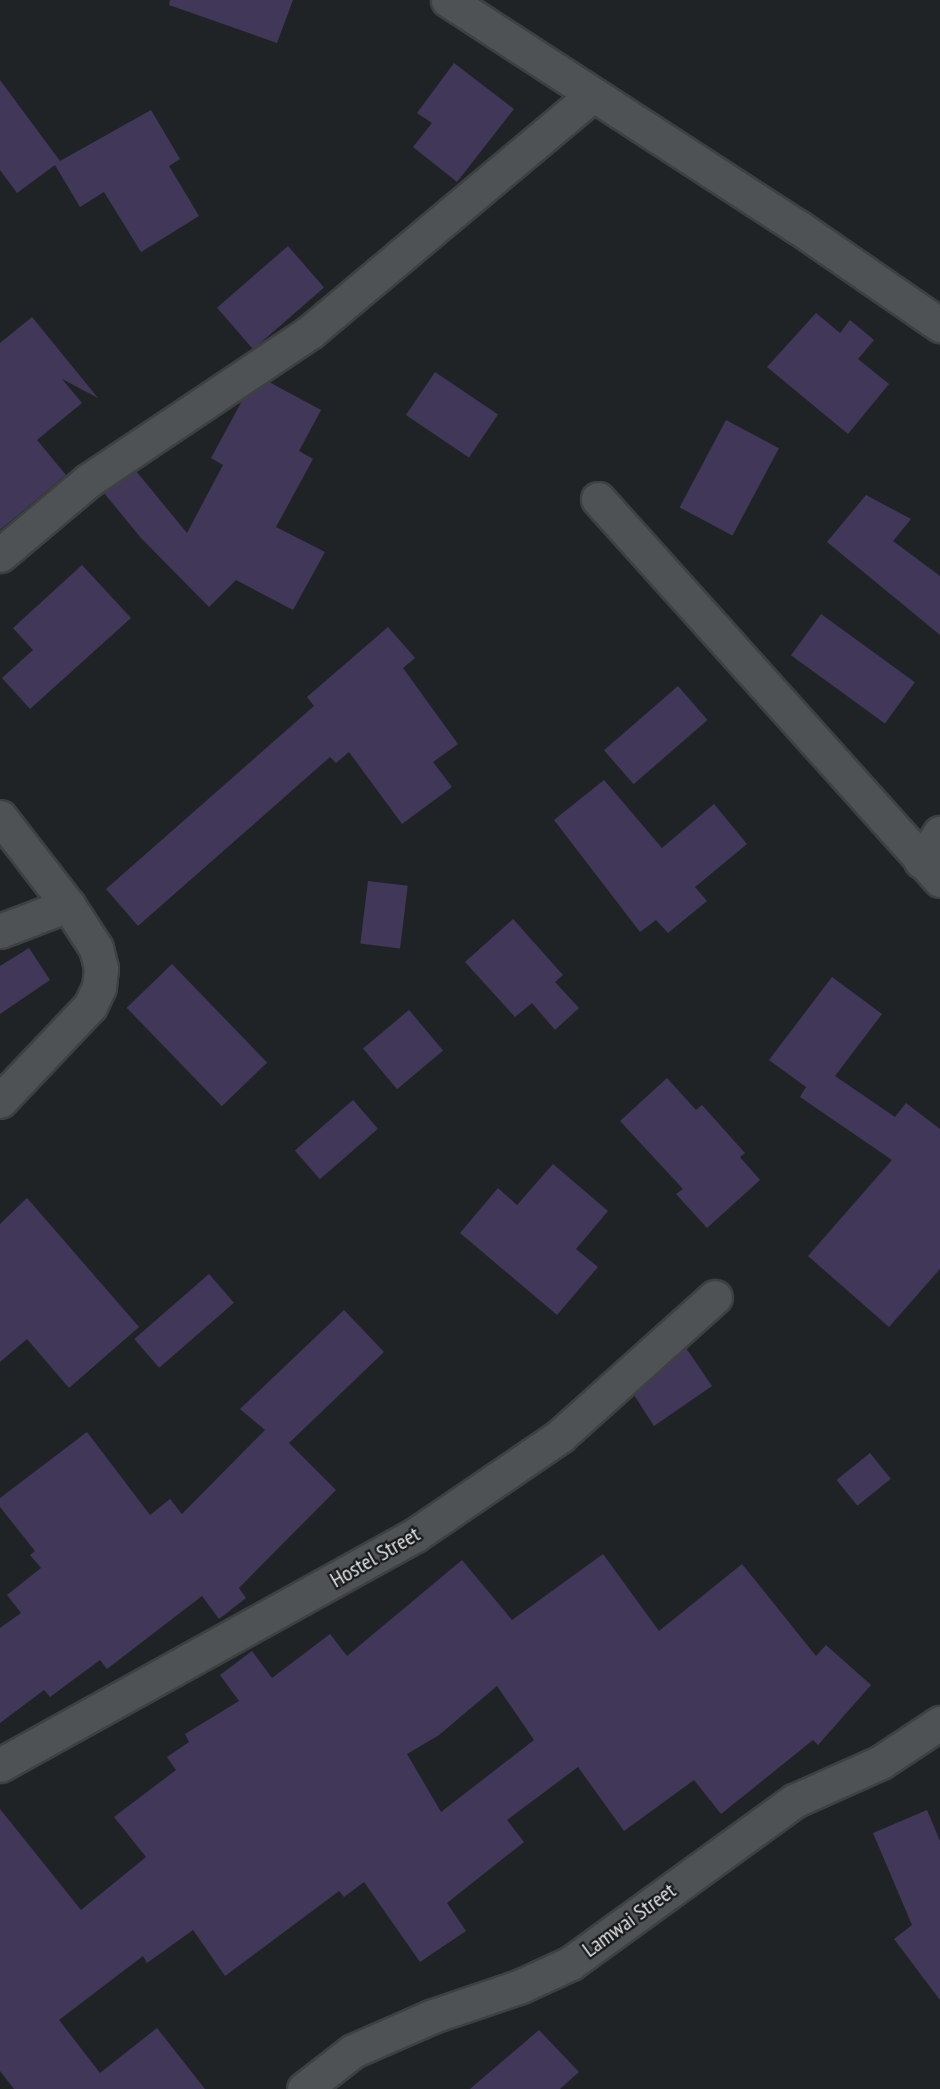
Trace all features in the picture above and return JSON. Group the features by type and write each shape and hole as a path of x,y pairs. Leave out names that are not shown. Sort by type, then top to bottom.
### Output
{"street":[{"path":"448,0 798,227 940,325"},
{"path":"0,555 89,480 310,332 592,95"},
{"path":"598,499 931,871"},
{"path":"0,817 68,905 96,948 101,968 99,987 90,1006 0,1101"},
{"path":"931,871 940,832"},
{"path":"0,931 68,905"},
{"name":"Hostel Street","path":"0,1765 415,1535 560,1436 715,1297"},
{"name":"Lamwai Street","path":"304,2089 353,2051 433,2016 521,1986 571,1963 794,1801 881,1762 940,1723"}],"building":[{"path":"170,0 293,0 277,43 169,5"},
{"path":"454,63 514,109 457,182 413,147 432,123 417,113"},
{"path":"0,80 60,161 151,110 180,159 169,166 199,216 141,252 104,192 80,207 55,165 17,193 0,170"},
{"path":"288,246 324,288 253,349 217,308"},
{"path":"816,313 840,333 850,320 874,340 858,359 889,384 848,434 767,367"},
{"path":"32,317 98,398 62,379 82,403 37,440 66,475 0,530 0,343"},
{"path":"435,372 498,414 469,458 406,415"},
{"path":"269,382 321,410 299,451 313,459 276,527 325,552 293,610 236,580 209,607 141,538 104,493 136,471 187,533 223,465 211,458 243,399"},
{"path":"726,420 779,448 732,536 680,507"},
{"path":"866,495 911,519 893,541 940,576 940,635 827,542"},
{"path":"82,565 131,618 30,709 2,678 33,650 13,628"},
{"path":"821,614 915,682 885,723 791,655"},
{"path":"388,627 415,658 403,668 458,744 433,762 452,787 402,824 349,752 336,763 330,757 138,926 106,889 314,706 307,697"},
{"path":"678,686 708,720 634,784 604,750"},
{"path":"604,780 662,848 714,804 747,844 695,887 707,901 668,933 656,920 640,932 554,820"},
{"path":"368,881 408,886 400,948 360,944"},
{"path":"513,919 563,975 555,982 579,1008 555,1030 532,1003 515,1017 465,962"},
{"path":"29,948 50,980 0,1014 0,966"},
{"path":"172,964 267,1063 222,1106 127,1008"},
{"path":"832,977 882,1014 835,1076 895,1117 906,1103 940,1129 940,1269 889,1327 808,1256 892,1160 800,1097 806,1087 769,1060"},
{"path":"409,1010 443,1051 397,1089 363,1049"},
{"path":"667,1078 696,1110 702,1105 745,1153 740,1157 760,1180 707,1228 676,1194 683,1189 620,1121"},
{"path":"353,1100 378,1129 320,1179 295,1151"},
{"path":"553,1164 608,1211 576,1249 598,1267 557,1315 460,1233 498,1188 517,1205"},
{"path":"27,1198 139,1327 69,1388 27,1339 0,1362 0,1224"},
{"path":"209,1274 234,1303 159,1368 134,1339"},
{"path":"344,1310 384,1352 289,1443 336,1490 239,1588 246,1598 219,1619 202,1596 107,1669 100,1660 50,1697 44,1690 0,1723 0,1628 21,1613 7,1595 41,1568 30,1555 35,1551 0,1507 0,1498 87,1432 150,1515 170,1499 182,1514 265,1430 240,1409"},
{"path":"686,1348 712,1386 654,1426 634,1395"},
{"path":"870,1453 891,1479 857,1506 837,1480"},
{"path":"603,1554 659,1631 742,1564 816,1656 826,1645 871,1685 818,1745 813,1740 721,1814 694,1780 624,1831 578,1767 507,1820 524,1842 447,1903 466,1931 420,1962 364,1882 344,1897 339,1891 225,1976 193,1930 147,1963 143,1956 59,2020 100,2073 157,2028 205,2089 14,2089 0,2071 0,1809 81,1910 146,1857 114,1817 176,1770 167,1757 189,1742 185,1734 239,1701 220,1675 252,1651 272,1678 330,1634 347,1656 462,1560 512,1620","holes":["497,1686 534,1740 441,1812 407,1754 439,1735"]},
{"path":"927,1810 940,1841 940,2000 894,1939 912,1925 873,1833"},
{"path":"539,2030 579,2072 560,2089 470,2089"}]}
